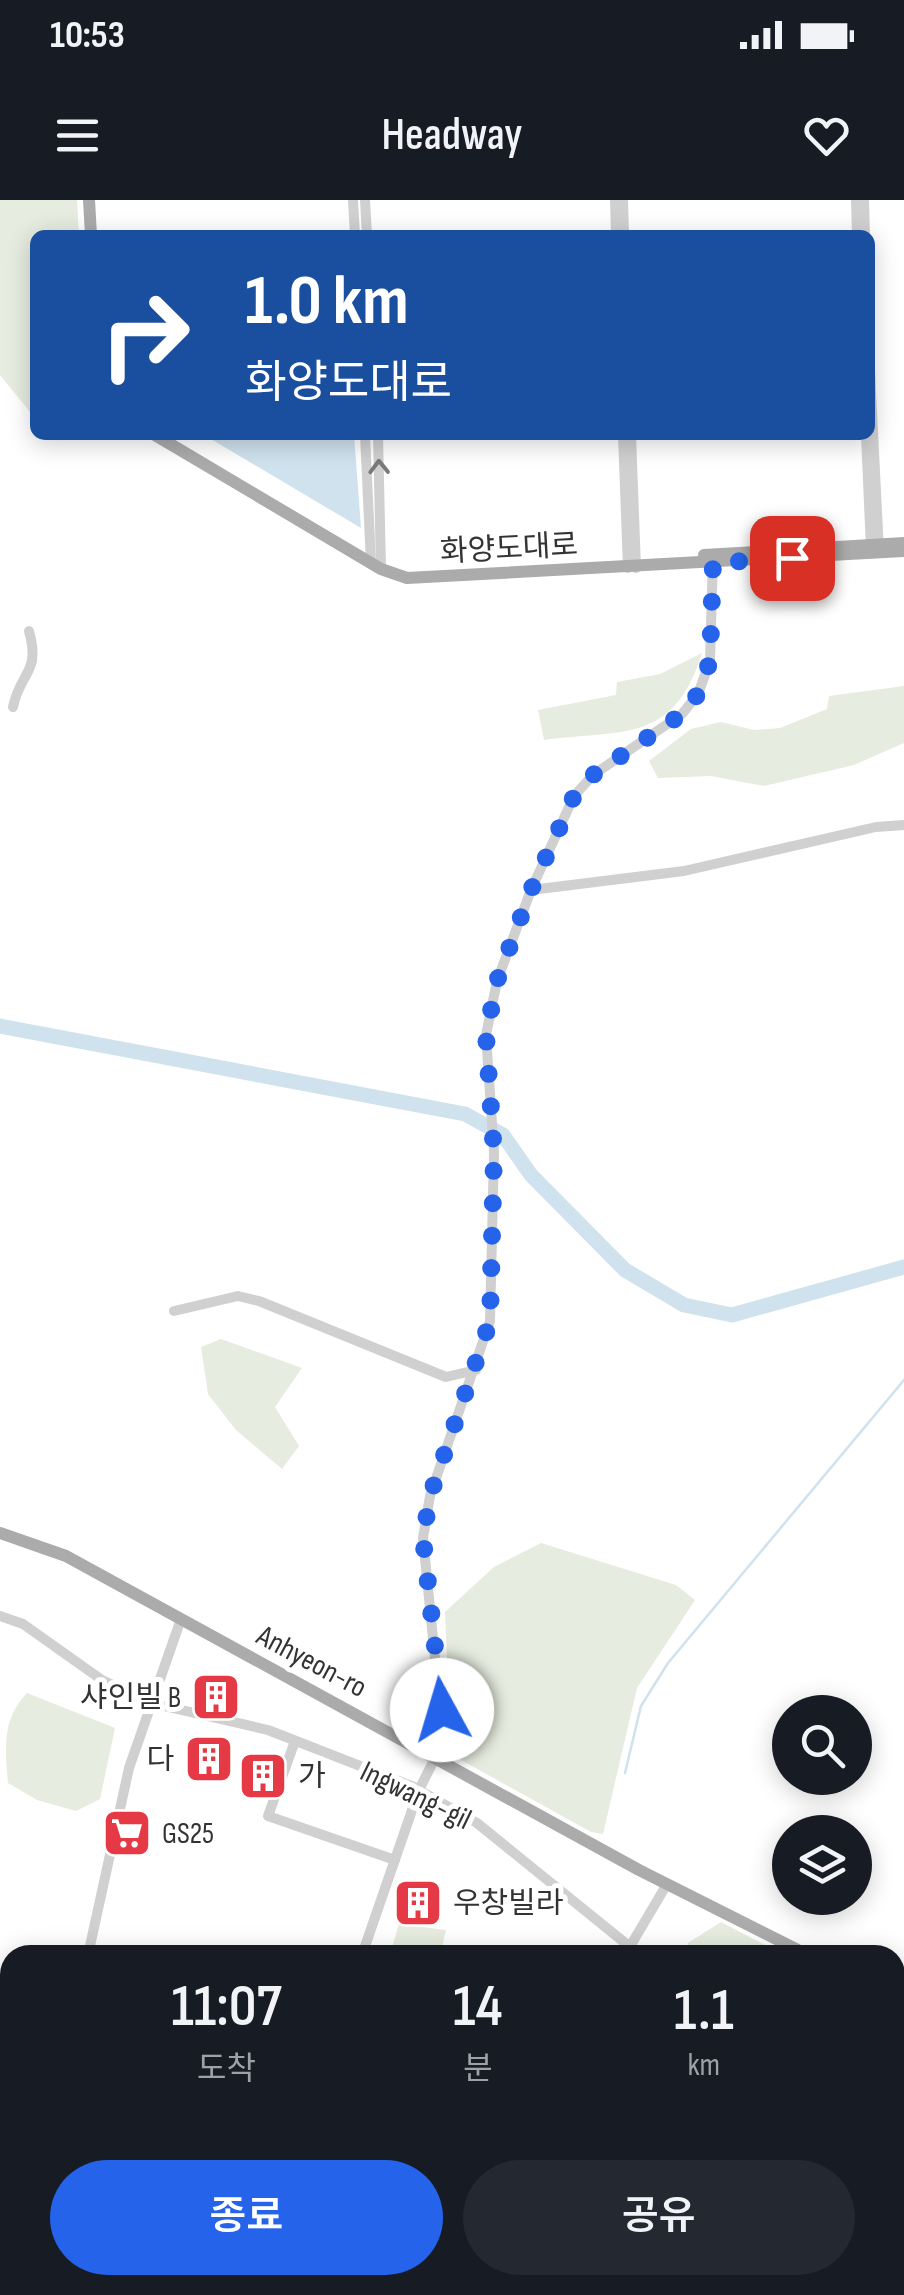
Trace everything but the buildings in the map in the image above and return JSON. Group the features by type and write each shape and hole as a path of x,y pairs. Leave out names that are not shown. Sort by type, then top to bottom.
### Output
{"main road":[{"path":"92,200 94,230"},
{"name":"화양도대로","path":"164,440 408,578 875,548 904,542"},
{"name":"화양도대로","path":"172,440 376,563"},
{"name":"화양도대로","path":"875,548 904,552"},
{"name":"Anhyeon-ro","path":"0,1534 66,1556 776,1945"}],"street":[{"path":"353,200 355,230"},
{"path":"365,200 367,230"},
{"path":"616,230 619,200"},
{"path":"619,200 623,230"},
{"path":"856,200 858,230"},
{"path":"864,200 865,230"},
{"path":"365,440 376,563"},
{"path":"376,563 378,440"},
{"path":"623,440 631,564"},
{"path":"631,440 631,564"},
{"path":"866,440 875,548"},
{"path":"872,440 875,548"},
{"path":"365,1945 419,1790 436,1756 442,1710 423,1538 430,1496 487,1339 492,1301 489,1019 497,981 531,890 574,796 593,775 682,714 698,694 710,661 713,559"},
{"path":"13,707 16,692 30,675 35,658 28,631"},
{"path":"531,890 684,871 876,827 904,825"},
{"path":"174,1311 238,1296 446,1377 476,1370"},
{"name":"Ingwang-gil","path":"0,1616 23,1624 102,1680 151,1702 268,1730 419,1790 477,1823 624,1945"},
{"path":"90,1945 106,1883 110,1841 151,1702 182,1620"},
{"path":"294,1741 268,1816 395,1860"},
{"path":"636,1945 667,1884"}],"shaded area":[{"path":"0,200 77,200 79,230 30,230 30,412 0,375"},
{"path":"702,653 690,683 676,704 660,718 621,732 544,740 538,710 616,695 617,682 660,674"},
{"path":"904,686 904,743 854,765 764,786 711,776 658,778 649,761 691,729 721,722 754,730 780,728 827,709 829,696"},
{"path":"221,1339 302,1368 275,1407 299,1446 282,1469 236,1430 208,1394 201,1347"},
{"path":"541,1543 676,1585 695,1600 637,1688 603,1834 591,1832 461,1760 450,1733 445,1612 494,1567"},
{"path":"27,1693 115,1728 100,1799 76,1811 37,1800 8,1783 9,1724"},
{"path":"721,1922 765,1945 688,1945"},
{"path":"399,1924 446,1930 442,1945 393,1945"}],"water":[{"path":"212,440 354,440 361,528"}],"waterway":[{"path":"0,1026 465,1114 503,1135 531,1175 625,1270 684,1305 732,1315 904,1267"},
{"path":"625,1773 641,1706 668,1663 904,1380"}],"place":[{"name":"샤인빌 B","path":"216,1697"},
{"name":"다","path":"209,1759"},
{"name":"가","path":"263,1776"},
{"name":"GS25","path":"127,1833"},
{"name":"우창빌라","path":"418,1903"}],"route":[{"path":"442,1710 423,1538 430,1496 490,1321 494,1153 486,1035 497,981 531,890 574,796 593,775 682,714 698,694 710,661 713,563 792,558"}]}
